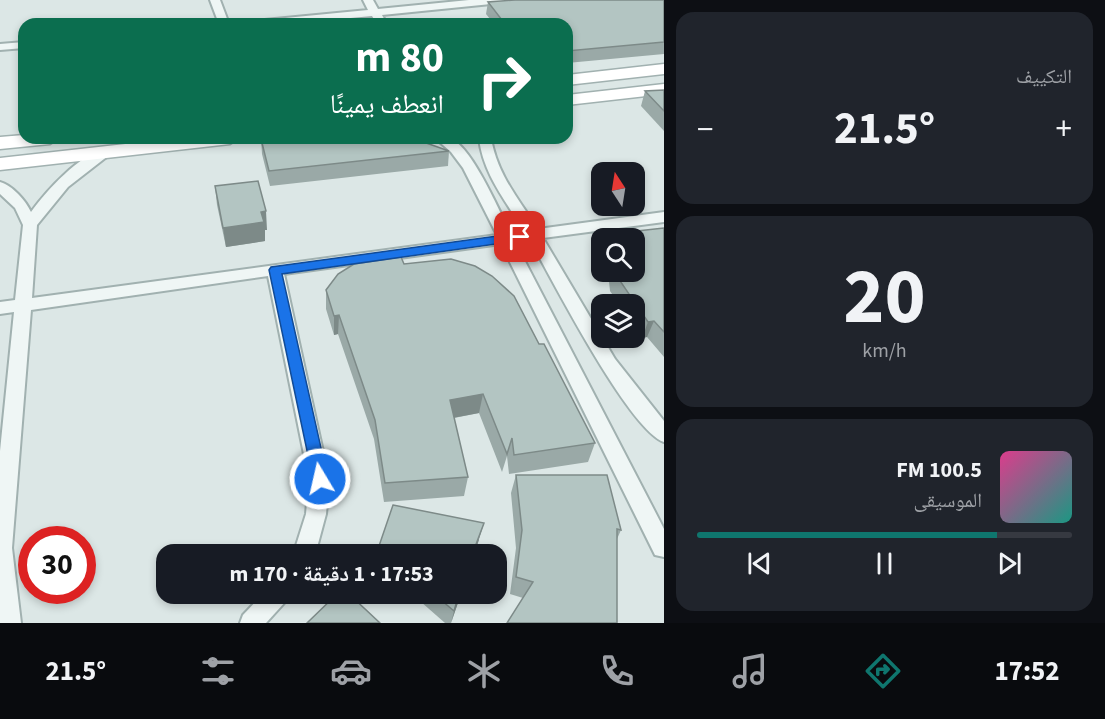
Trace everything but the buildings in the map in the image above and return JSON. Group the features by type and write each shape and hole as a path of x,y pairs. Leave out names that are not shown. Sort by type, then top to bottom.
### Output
{"street":[{"path":"214,0 222,18"},
{"path":"368,0 378,18"},
{"path":"389,0 400,18"},
{"path":"314,18 501,0"},
{"path":"0,47 18,46"},
{"path":"573,79 664,69"},
{"path":"573,99 664,88"},
{"path":"0,143 18,141"},
{"path":"0,164 177,144"},
{"path":"449,144 456,149 470,168 664,551"},
{"path":"485,144 485,152 491,166 534,235 612,372 636,405 664,434"},
{"path":"10,623 1,548 30,225 43,204 61,184 82,166 106,152"},
{"path":"0,186 21,206 30,225"},
{"path":"0,308 664,217"},
{"path":"275,270 320,479 316,514 307,544"},
{"path":"251,623 269,604"}],"route":[{"path":"320,479 275,270 520,237"}]}
